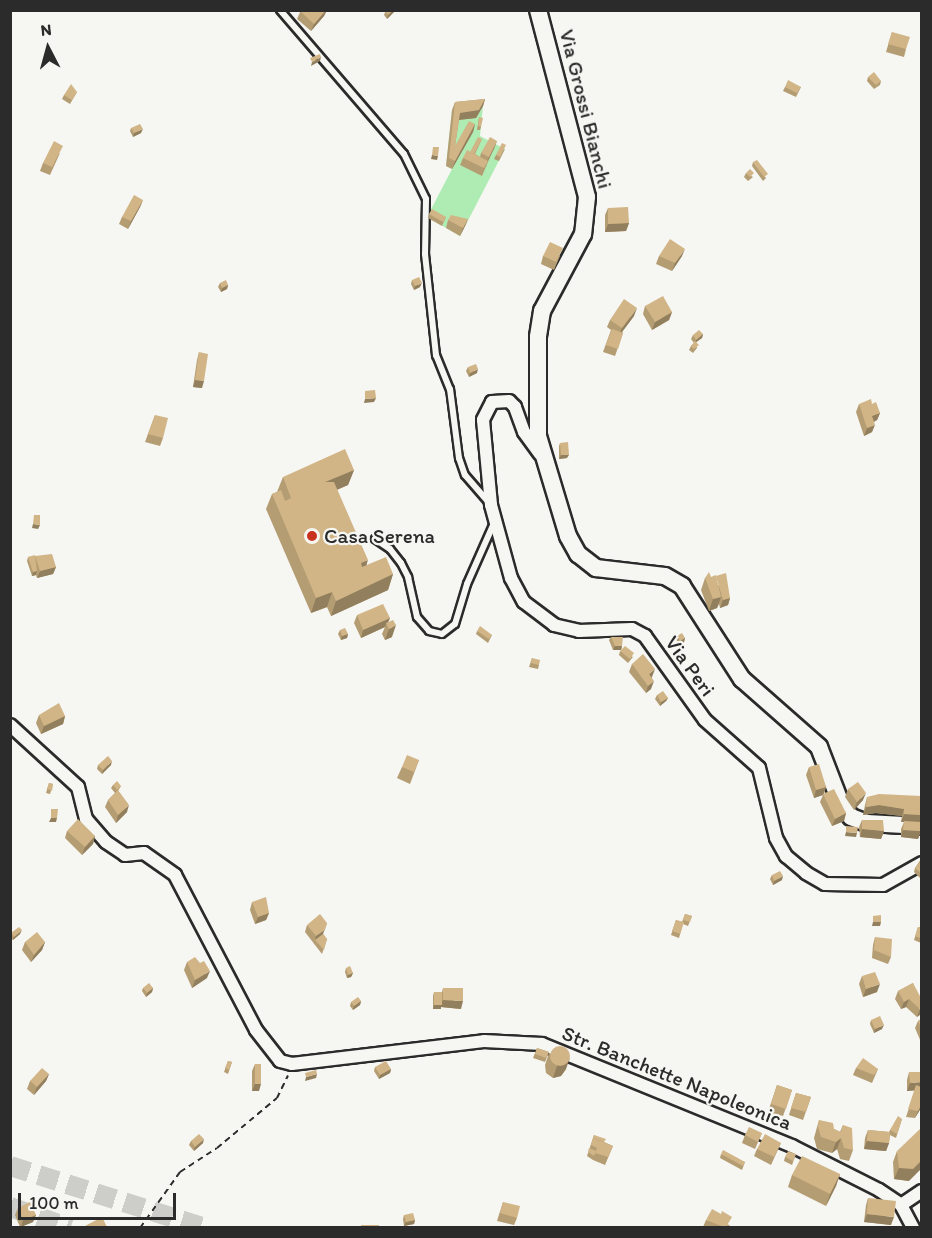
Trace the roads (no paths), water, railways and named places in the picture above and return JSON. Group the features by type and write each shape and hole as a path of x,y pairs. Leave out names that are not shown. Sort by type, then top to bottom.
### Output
{"main road":[{"name":"Via Grossi Bianchi","path":"538,10 587,197 583,234 542,311 538,337 538,436 568,536 578,554 596,568 664,576 682,586 742,679 819,747 841,804 851,817 867,823 921,826"}],"street":[{"name":"Via Peri","path":"543,457 524,432 515,407 509,401 492,402 483,420 491,505 511,578 524,602 554,625 579,631 632,629 645,636 705,720 759,768 776,838 786,856 806,873 825,884 883,885 921,863"},
{"name":"Str. Banchette Napoleonica","path":"10,725 78,788 86,819 106,842 125,855 144,853 175,876 264,1042 280,1061 292,1064 484,1041 542,1044 792,1146 901,1205"},
{"path":"913,1227 901,1205 921,1191"}],"lane":[{"path":"280,10 331,65 404,154 426,199 425,254 436,355 450,389 459,458 465,475 491,505"},
{"path":"375,540 390,549 401,563 408,577 417,617 429,631 442,634 455,624 467,584 496,519"}],"tunnel":[{"path":"10,1166 206,1228"},
{"path":"10,1207 70,1228"}],"place":[{"name":"Casa Serena","path":"312,536"}]}
